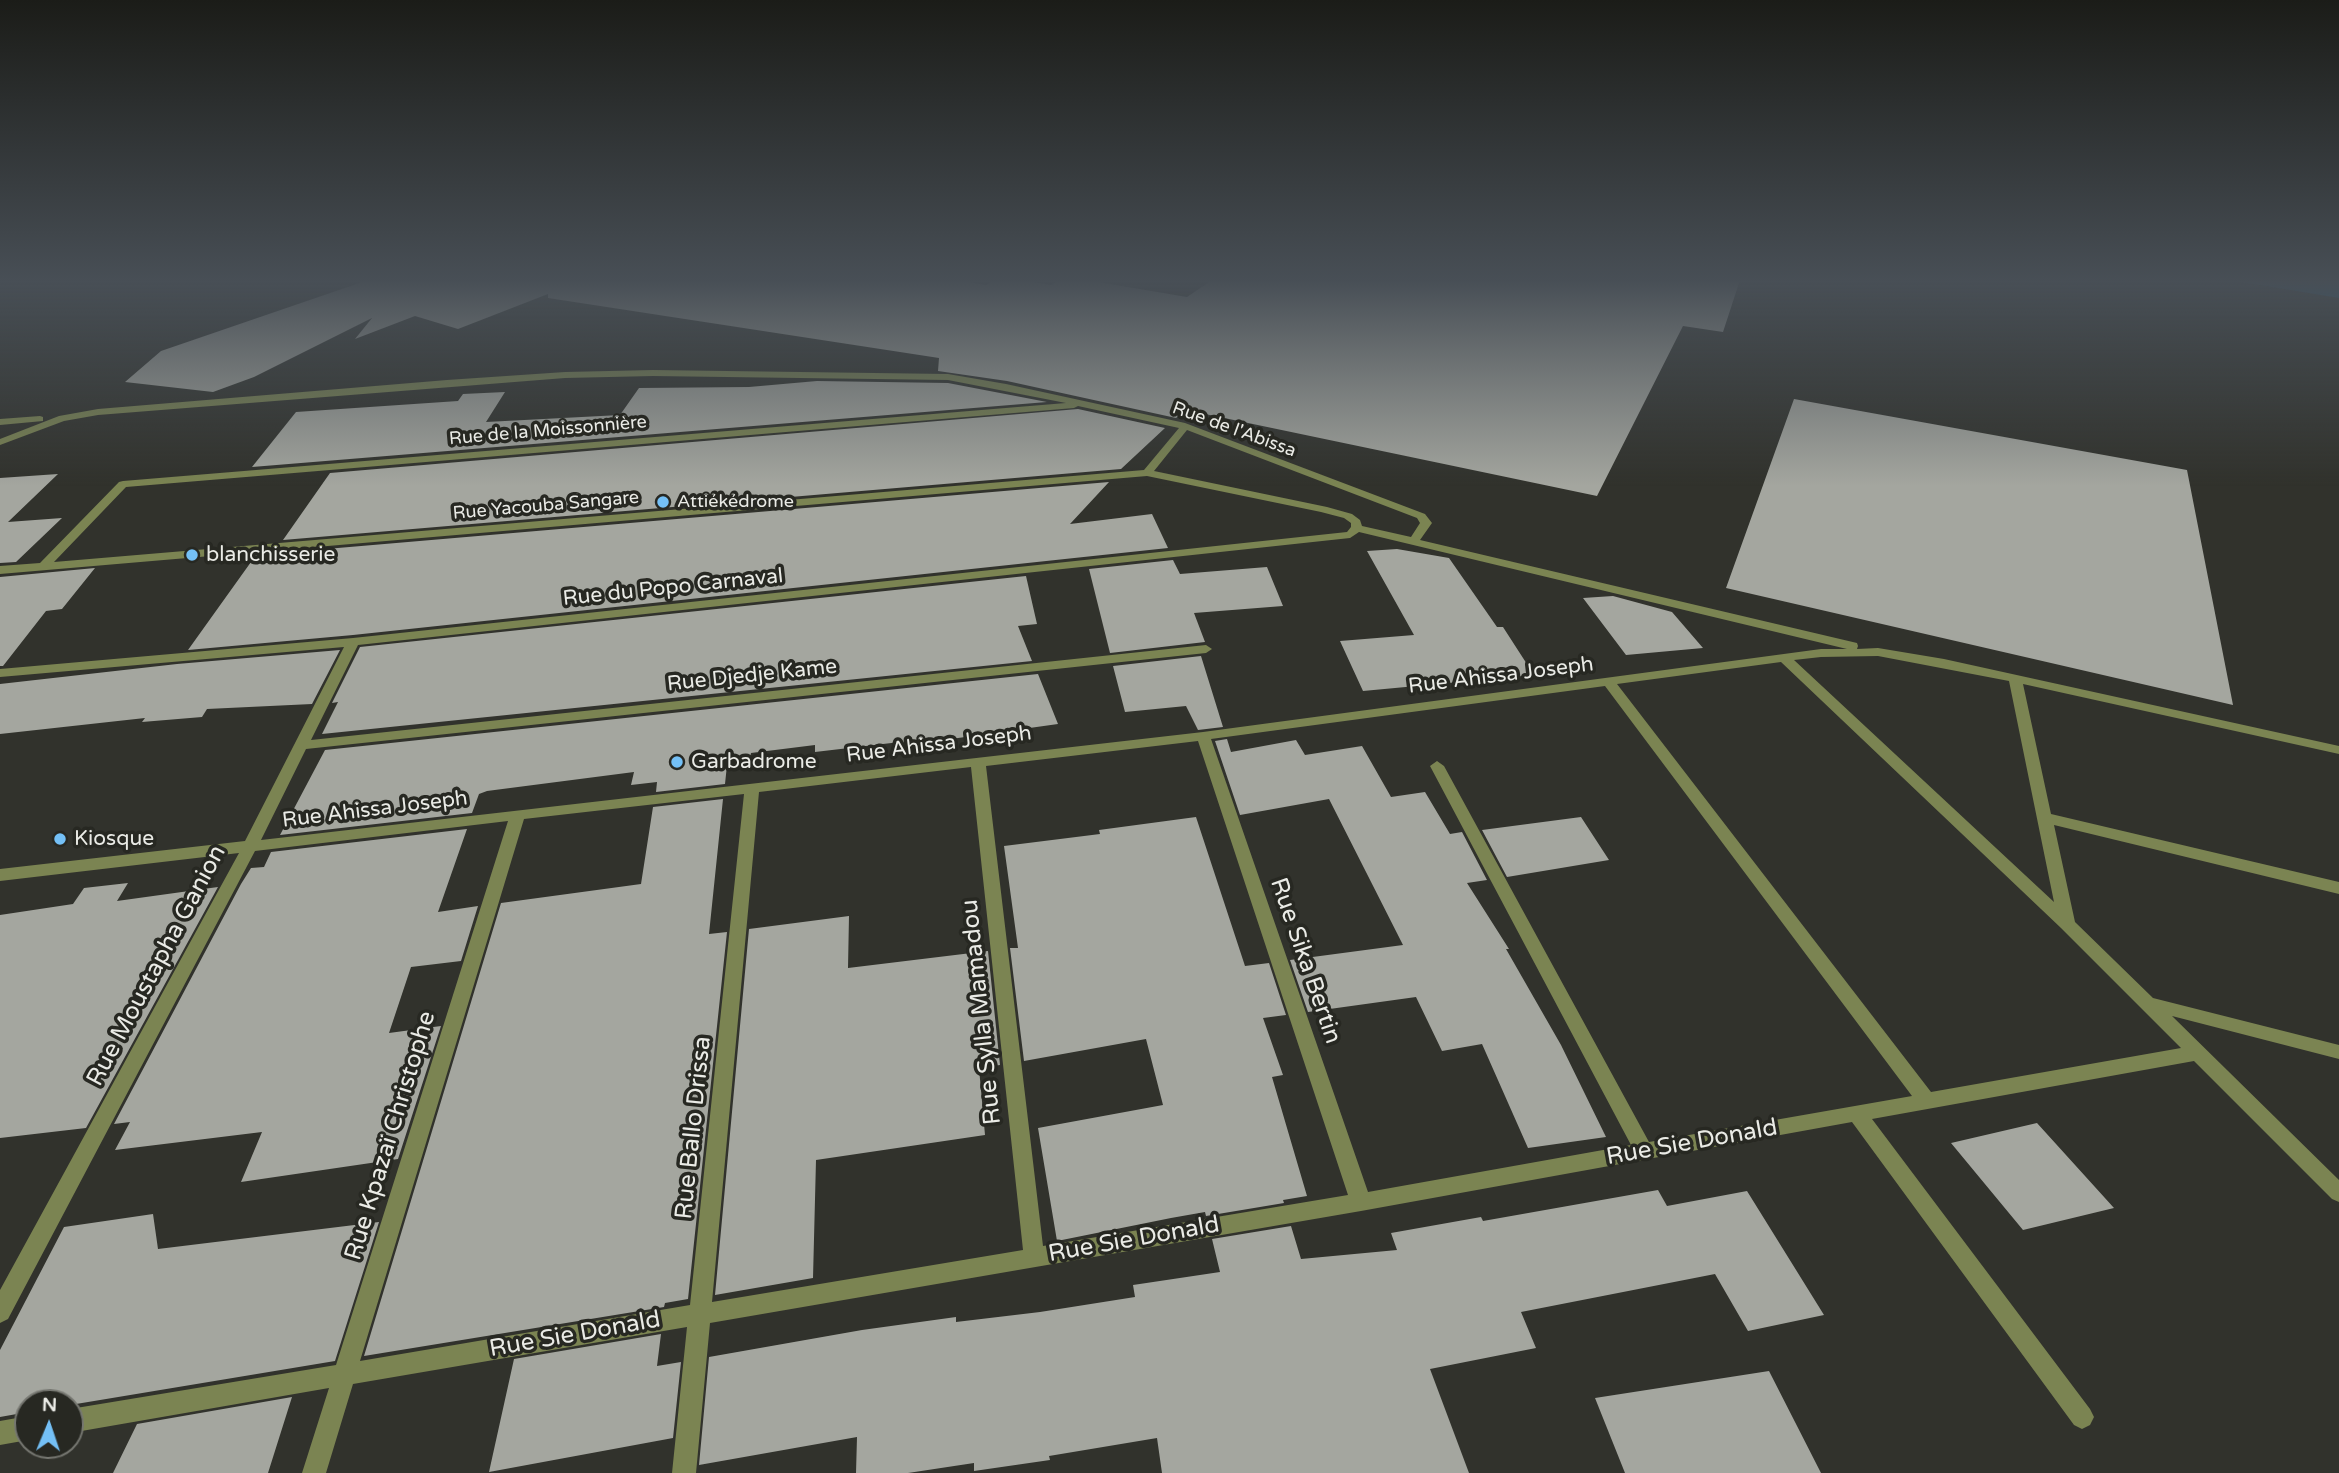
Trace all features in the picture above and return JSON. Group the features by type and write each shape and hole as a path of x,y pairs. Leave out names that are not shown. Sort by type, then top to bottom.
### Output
{"street":[{"name":"Rue de l'Abissa","path":"0,442 62,418 142,407 447,383 565,375 653,373 948,377 1090,404 1185,426 1421,516 1426,523 1413,542"},
{"name":"Rue de la Moissonnière","path":"43,567 123,484 1090,404"},
{"path":"0,422 62,418"},
{"path":"1142,474 1185,426"},
{"name":"Rue Yacouba Sangare","path":"0,570 1142,474 1323,509 1348,516 1356,522 1353,532"},
{"path":"1353,532 1413,542 1878,652 2015,678 2339,750"},
{"name":"Rue du Popo Carnaval","path":"0,673 353,642 1353,532"},
{"name":"Rue Moustapha Ganion","path":"0,1312 250,846 353,642"},
{"name":"Rue Djedje Kame","path":"302,745 1206,649"},
{"name":"Rue Ahissa Joseph","path":"0,875 1203,736 1821,653 1878,652"},
{"path":"1784,658 2067,924 2339,1193"},
{"path":"2015,678 2067,924"},
{"path":"1609,683 1927,1101"},
{"name":"Rue Sika Bertin","path":"1203,736 1361,1202"},
{"name":"Rue Sylla Mamadou","path":"978,761 1034,1257"},
{"path":"1437,766 1644,1152"},
{"name":"Rue Ballo Drissa","path":"684,1473 752,788"},
{"name":"Rue Kpazaï Christophe","path":"314,1473 518,815"},
{"path":"2046,818 2339,888"},
{"path":"2145,1003 2339,1052"},
{"name":"Rue Sie Donald","path":"84,1419 1361,1202 2196,1053"},
{"path":"1857,1114 2082,1417"}],"building":[{"path":"168,349 311,349 254,377 213,392 125,382 161,351"},
{"path":"879,349 1671,349 1597,496 1186,410 1176,418 1007,381 938,371 939,358"},
{"path":"817,381 948,383 1047,402 252,467 296,412 458,401 463,394 505,392 486,422 620,415 639,388 749,387"},
{"path":"1794,399 2187,470 2233,705 1726,588"},
{"path":"1078,409 1165,428 1121,469 283,540 330,473"},
{"path":"58,474 8,522 62,518 16,562 0,563 0,478"},
{"path":"1109,482 1070,524 1152,514 1168,548 353,635 188,650 256,555"},
{"path":"1397,549 1449,558 1497,627 1503,627 1534,675 1363,691 1340,641 1414,635 1367,551"},
{"path":"1173,560 1180,574 1267,567 1283,606 1194,613 1205,642 1110,653 1089,569"},
{"path":"95,568 62,609 46,611 3,666 0,666 0,577"},
{"path":"1026,576 1037,624 1018,626 1032,661 322,734 338,702 332,703 360,647"},
{"path":"1613,596 1672,612 1703,648 1626,655 1583,598"},
{"path":"340,650 312,704 207,709 202,717 142,722 145,718 0,734 0,684 177,664"},
{"path":"1201,656 1223,727 1198,730 1186,706 1125,712 1113,666"},
{"path":"1038,674 1058,724 901,746 900,742 815,752 815,745 751,753 749,763 727,765 725,784 656,792 657,782 631,785 634,772 487,791 479,794 472,813 280,835 325,750"},
{"path":"1227,739 1231,752 1296,740 1305,755 1362,746 1391,797 1425,792 1450,834 1462,832 1487,880 1467,883 1509,949 1506,949 1561,1045 1606,1137 1528,1148 1482,1044 1442,1051 1416,997 1308,1012 1290,960 1403,945 1329,799 1240,815 1215,741"},
{"path":"723,799 709,934 727,932 688,1299 665,1303 664,1307 364,1356 501,903 641,884 653,807"},
{"path":"1196,817 1245,966 1269,963 1286,1015 1263,1018 1283,1075 1272,1077 1307,1196 1283,1200 1284,1203 1206,1216 1205,1212 1057,1241 1038,1128 1163,1105 1146,1039 1024,1061 1010,948 1018,948 1004,846 1100,834 1099,830"},
{"path":"1581,817 1609,860 1507,877 1482,830"},
{"path":"467,829 438,912 478,906 461,961 411,967 389,1033 441,1026 398,1159 241,1182 262,1132 115,1150 130,1122 114,1124 251,868 264,867 271,852"},
{"path":"128,883 117,901 218,887 86,1128 0,1138 0,915 73,904 84,888"},
{"path":"849,916 848,968 988,951 1000,1065 979,1068 985,1135 816,1160 813,1278 715,1295 749,929"},
{"path":"2037,1123 2114,1208 2023,1230 1951,1143"},
{"path":"1658,1190 1667,1206 1747,1191 1824,1315 1748,1331 1715,1274 1521,1312 1536,1348 1430,1369 1469,1473 1162,1473 1157,1438 1049,1456 1050,1460 974,1471 974,1463 908,1473 856,1473 857,1437 699,1465 709,1357 862,1330 956,1317 956,1322 1040,1312 1135,1297 1133,1285 1220,1272 1212,1239 1291,1226 1301,1259 1397,1250 1391,1233 1481,1217 1483,1221"},
{"path":"153,1214 158,1249 379,1222 335,1361 84,1403 84,1389 14,1389 14,1414 0,1417 0,1350 64,1227"},
{"path":"661,1334 657,1366 681,1362 673,1438 489,1472 514,1359"},
{"path":"1769,1371 1821,1473 1625,1473 1595,1398"},
{"path":"292,1397 268,1473 113,1473 137,1424"}],"place":[{"name":"Attiékédrome","path":"663,502"},
{"name":"blanchisserie","path":"192,555"},
{"name":"Garbadrome","path":"677,762"},
{"name":"Kiosque","path":"60,839"}]}
